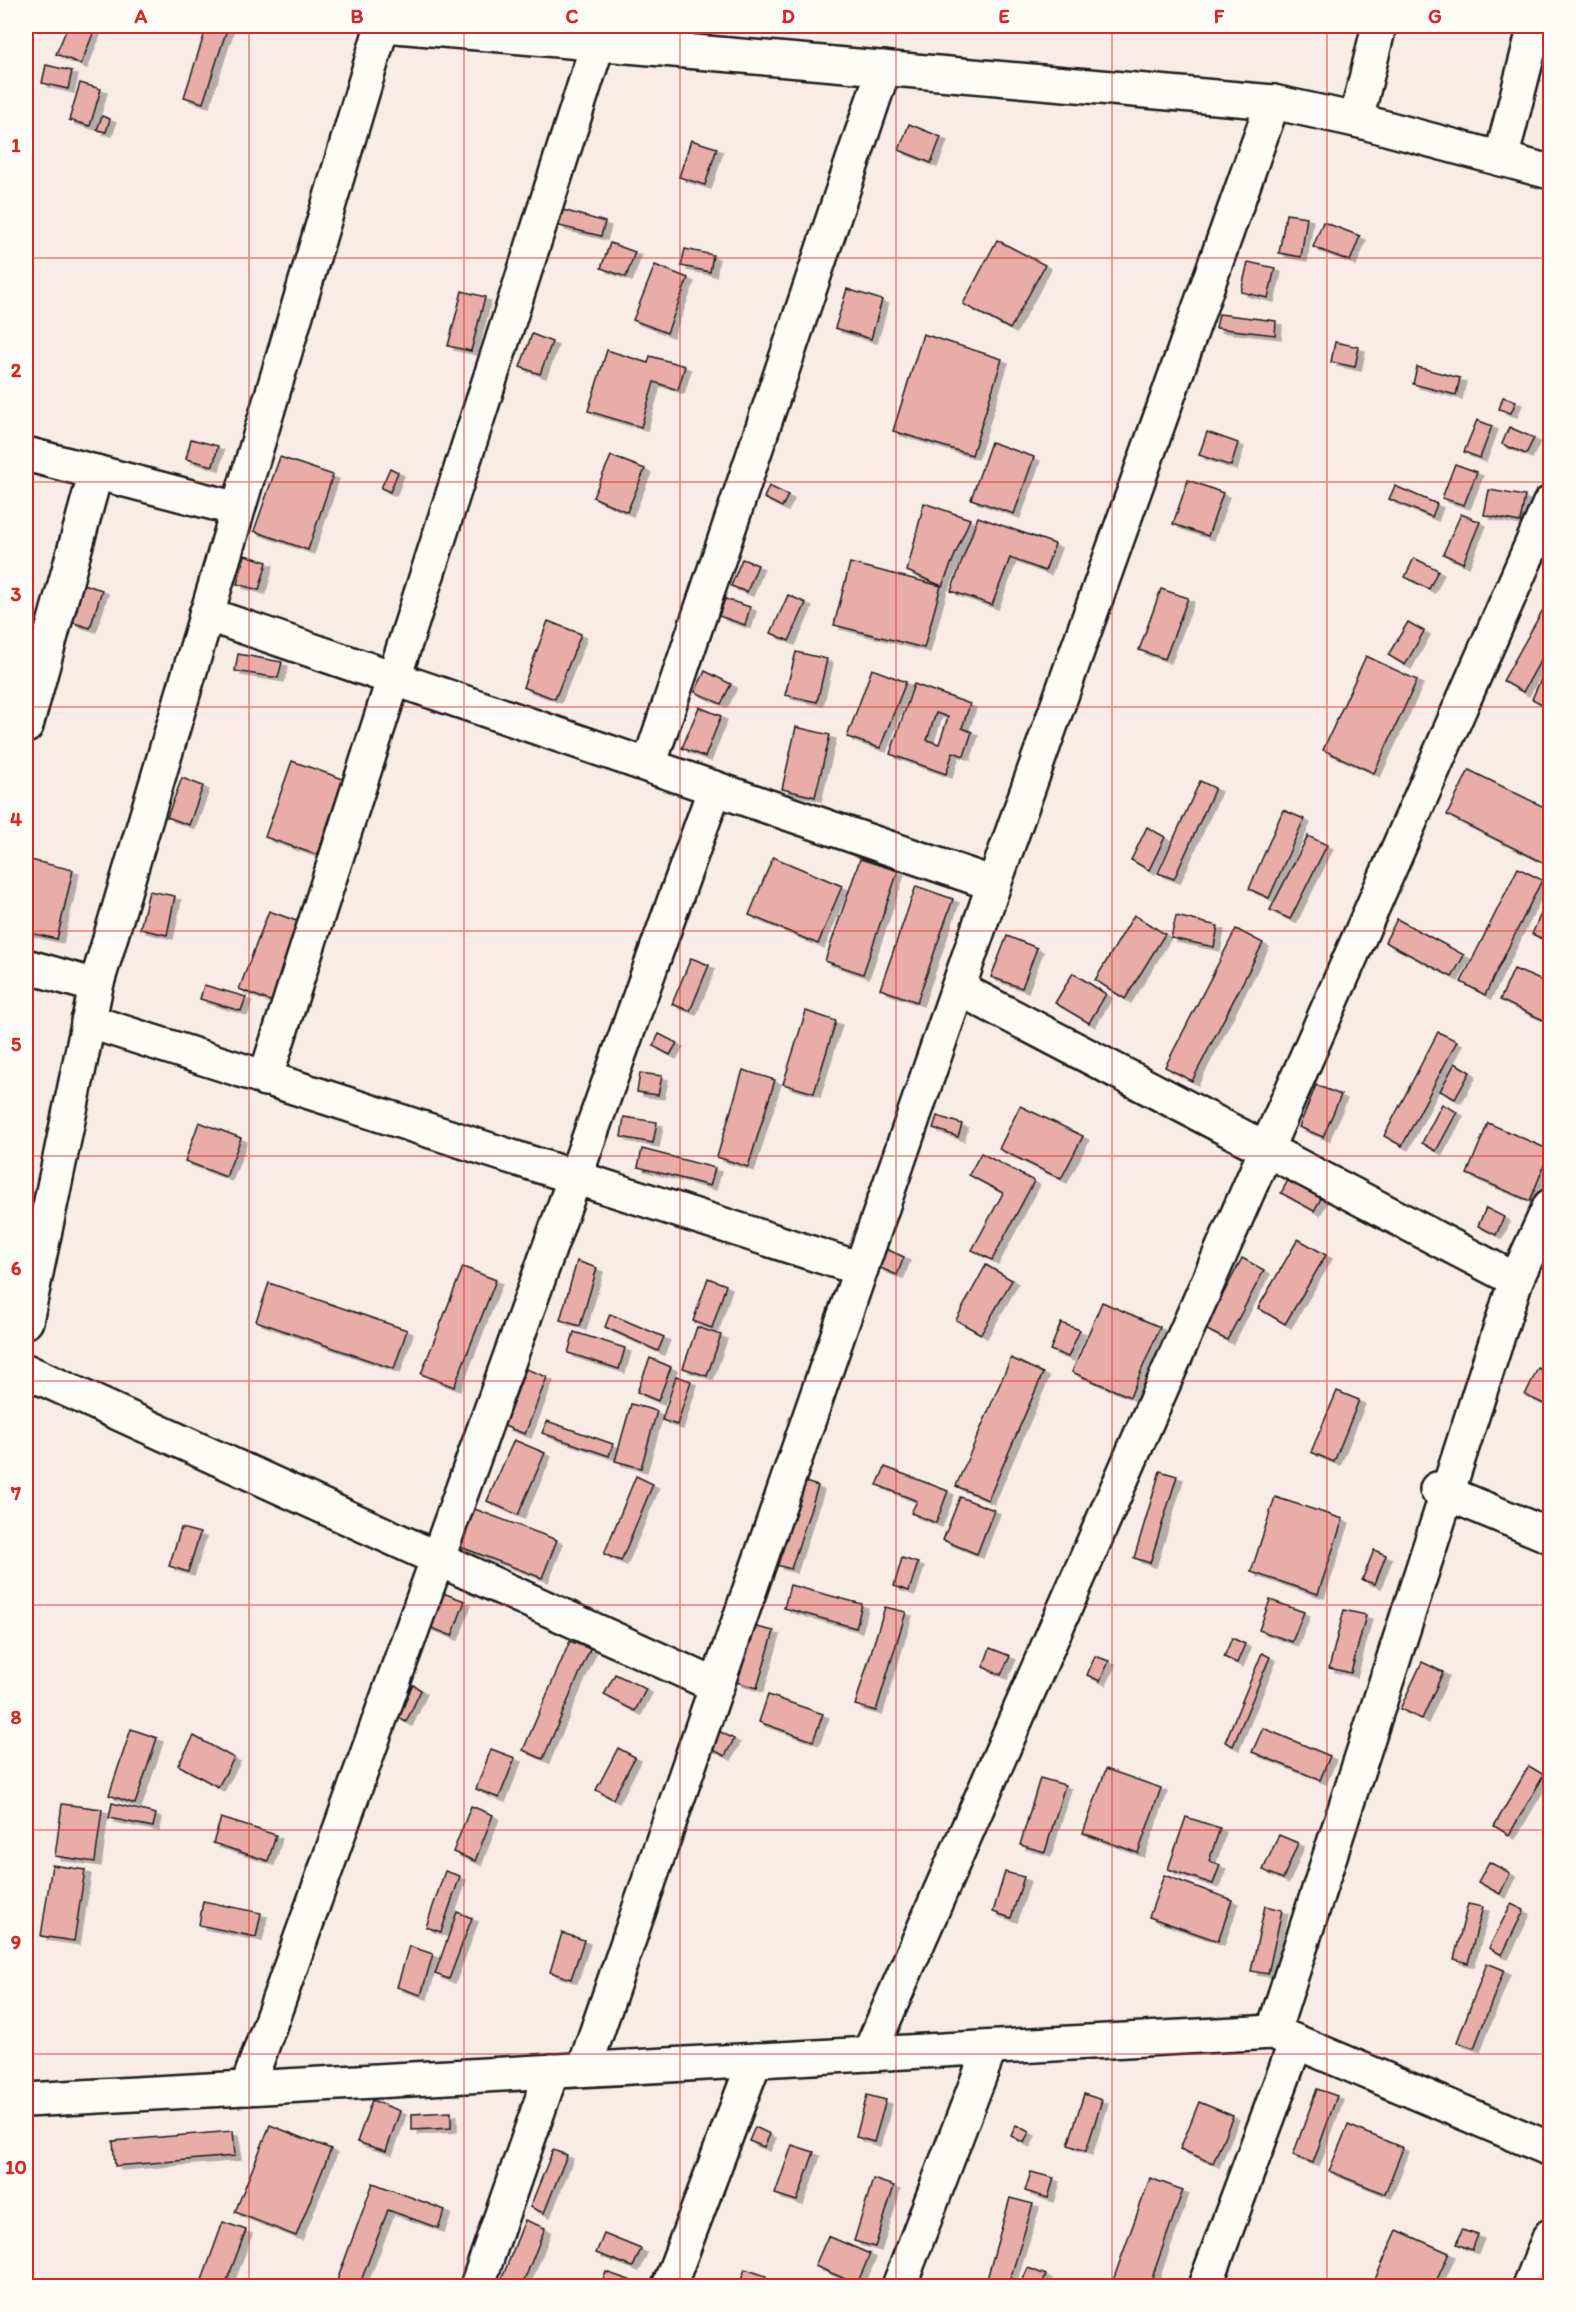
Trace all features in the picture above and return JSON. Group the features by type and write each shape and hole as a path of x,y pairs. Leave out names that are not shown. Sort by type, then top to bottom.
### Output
{"street":[{"path":"26,1321 96,986 382,26"},
{"path":"396,26 1273,102 1356,120 1551,172"},
{"path":"1356,120 1379,26"},
{"path":"1501,159 1535,26"},
{"path":"265,1078 598,43"},
{"path":"649,765 884,68"},
{"path":"584,2069 994,884 1273,102"},
{"path":"26,454 237,509"},
{"path":"26,726 96,472"},
{"path":"869,2054 1265,1148 1551,503"},
{"path":"206,614 994,884"},
{"path":"248,2088 715,788"},
{"path":"26,966 96,986"},
{"path":"958,988 1516,1280"},
{"path":"88,1022 861,1269"},
{"path":"1205,2286 1284,2037 1442,1491 1516,1280 1551,1206"},
{"path":"26,1371 717,1686"},
{"path":"1442,1491 1551,1536"},
{"path":"26,2100 869,2054 1284,2037 1551,2149"},
{"path":"899,2286 990,2048"},
{"path":"669,2286 755,2060"},
{"path":"477,2286 552,2071"},
{"path":"1530,2286 1551,2236"}],"building":[{"path":"68,26 96,26 81,64 56,54"},
{"path":"207,26 228,26 203,103 184,97"},
{"path":"46,65 72,71 68,89 42,83"},
{"path":"80,83 101,89 90,126 69,120"},
{"path":"102,116 110,119 106,132 97,130"},
{"path":"909,124 941,137 931,163 899,150"},
{"path":"691,140 717,148 705,185 679,177"},
{"path":"563,210 605,222 601,236 559,226"},
{"path":"1286,214 1307,217 1301,257 1279,253"},
{"path":"1323,222 1360,236 1350,261 1313,247"},
{"path":"997,240 1045,265 1010,329 963,304"},
{"path":"610,243 635,252 626,277 601,268"},
{"path":"685,249 713,255 710,272 681,266"},
{"path":"1248,262 1275,268 1268,298 1241,292"},
{"path":"655,265 688,278 667,333 633,320"},
{"path":"847,289 882,300 871,339 835,328"},
{"path":"462,291 485,297 471,351 448,346"},
{"path":"1219,314 1276,321 1275,335 1216,328"},
{"path":"532,334 552,342 540,374 520,367"},
{"path":"923,334 1002,359 972,455 893,431"},
{"path":"1335,342 1359,347 1355,367 1331,362"},
{"path":"607,350 648,363 650,356 685,366 678,390 654,382 641,427 588,411"},
{"path":"1417,367 1460,378 1456,395 1413,384"},
{"path":"1503,397 1516,401 1511,413 1499,409"},
{"path":"1477,420 1492,426 1480,458 1464,452"},
{"path":"1509,427 1534,438 1526,454 1502,444"},
{"path":"1207,432 1238,443 1231,466 1199,455"},
{"path":"191,439 218,446 213,466 186,459"},
{"path":"991,442 1034,457 1014,514 971,499"},
{"path":"611,456 645,469 627,512 593,497"},
{"path":"280,457 333,475 308,550 254,531"},
{"path":"1455,464 1477,472 1464,505 1442,498"},
{"path":"390,468 398,472 390,492 381,488"},
{"path":"1188,480 1223,493 1208,536 1173,524"},
{"path":"769,486 788,495 782,507 764,498"},
{"path":"1395,486 1437,504 1432,517 1389,499"},
{"path":"1489,490 1525,496 1520,522 1484,515"},
{"path":"924,503 970,519 942,586 907,571"},
{"path":"1461,514 1480,522 1463,563 1443,554"},
{"path":"978,517 1055,544 1045,571 1010,558 992,605 951,591"},
{"path":"245,555 267,562 259,590 237,584"},
{"path":"1414,558 1438,570 1429,589 1405,577"},
{"path":"742,559 758,565 747,592 731,586"},
{"path":"850,563 941,586 924,648 834,625"},
{"path":"83,584 102,590 90,628 71,622"},
{"path":"1161,589 1188,598 1165,659 1139,650"},
{"path":"788,595 806,603 789,641 771,633"},
{"path":"725,599 750,607 745,625 719,616"},
{"path":"1545,606 1550,609 1550,643 1523,692 1503,681"},
{"path":"548,621 581,634 555,699 523,687"},
{"path":"1408,622 1424,631 1405,665 1388,655"},
{"path":"796,652 827,659 817,702 785,695"},
{"path":"238,654 282,662 278,678 235,671"},
{"path":"1366,656 1417,680 1374,773 1323,750"},
{"path":"1550,659 1550,708 1532,699"},
{"path":"872,669 906,682 880,748 847,737"},
{"path":"705,671 731,684 721,704 695,692"},
{"path":"914,684 970,704 962,728 972,732 964,756 953,752 946,774 890,754","holes":["936,713 948,717 939,744 927,740"]},
{"path":"699,707 721,716 705,757 682,748"},
{"path":"796,727 830,735 815,797 782,789"},
{"path":"292,761 343,779 317,855 265,837"},
{"path":"1469,770 1550,810 1550,866 1447,815"},
{"path":"182,778 203,786 189,825 167,817"},
{"path":"1200,781 1215,788 1174,879 1158,873"},
{"path":"1283,810 1304,819 1269,898 1249,889"},
{"path":"1147,827 1165,837 1149,870 1131,860"},
{"path":"1308,836 1327,845 1290,919 1270,910"},
{"path":"773,857 842,886 818,944 749,915"},
{"path":"26,859 73,870 57,939 26,932"},
{"path":"860,859 898,871 863,974 825,961"},
{"path":"1518,868 1542,880 1485,995 1461,982"},
{"path":"916,886 953,899 917,1002 880,989"},
{"path":"149,891 175,896 167,935 140,929"},
{"path":"1548,898 1550,899 1550,942 1532,934"},
{"path":"269,911 305,924 275,1003 239,989"},
{"path":"1134,915 1165,934 1125,999 1095,980"},
{"path":"1176,916 1218,926 1214,947 1171,938"},
{"path":"1397,919 1464,955 1452,977 1385,942"},
{"path":"1236,929 1263,943 1192,1081 1165,1067"},
{"path":"1007,936 1037,948 1022,988 991,977"},
{"path":"691,958 709,965 690,1011 672,1004"},
{"path":"1514,969 1550,984 1550,1023 1500,1000"},
{"path":"1073,973 1106,994 1089,1023 1055,1003"},
{"path":"204,985 246,997 241,1011 200,999"},
{"path":"806,1011 836,1021 814,1093 783,1084"},
{"path":"1438,1032 1457,1041 1402,1146 1384,1136"},
{"path":"659,1034 677,1043 670,1055 653,1046"},
{"path":"1455,1063 1470,1072 1455,1099 1440,1091"},
{"path":"743,1070 775,1080 748,1167 717,1157"},
{"path":"640,1073 662,1076 658,1095 637,1092"},
{"path":"1316,1085 1341,1095 1323,1137 1299,1127"},
{"path":"1442,1104 1457,1112 1436,1151 1422,1143"},
{"path":"1020,1106 1083,1136 1061,1179 999,1149"},
{"path":"937,1116 962,1124 958,1137 933,1128"},
{"path":"624,1117 657,1122 653,1143 621,1137"},
{"path":"199,1122 241,1138 226,1177 185,1161"},
{"path":"1488,1123 1550,1150 1530,1201 1467,1174"},
{"path":"642,1149 715,1168 710,1186 638,1167"},
{"path":"981,1153 1034,1181 992,1260 972,1250 1003,1193 969,1175"},
{"path":"1292,1173 1325,1191 1314,1211 1281,1193"},
{"path":"1486,1208 1504,1217 1496,1235 1478,1226"},
{"path":"1298,1239 1326,1255 1285,1324 1258,1308"},
{"path":"886,1249 904,1257 897,1275 878,1267"},
{"path":"1242,1258 1264,1270 1227,1340 1205,1329"},
{"path":"577,1261 597,1268 580,1326 560,1320"},
{"path":"986,1265 1012,1280 981,1334 956,1320"},
{"path":"463,1267 496,1280 454,1387 421,1374"},
{"path":"708,1278 726,1285 712,1328 693,1321"},
{"path":"269,1283 407,1330 394,1369 256,1321"},
{"path":"1102,1302 1160,1327 1130,1397 1072,1372"},
{"path":"610,1314 664,1337 658,1351 605,1327"},
{"path":"1061,1323 1080,1330 1068,1357 1050,1350"},
{"path":"697,1327 721,1335 707,1376 683,1368"},
{"path":"574,1332 625,1348 619,1369 568,1353"},
{"path":"650,1358 671,1367 658,1401 637,1392"},
{"path":"1011,1358 1043,1373 988,1500 956,1486"},
{"path":"1538,1368 1550,1374 1550,1407 1525,1395"},
{"path":"526,1369 547,1377 525,1434 504,1426"},
{"path":"676,1376 691,1381 677,1425 662,1420"},
{"path":"1337,1391 1359,1400 1334,1462 1311,1452"},
{"path":"631,1404 657,1411 641,1468 615,1461"},
{"path":"547,1421 613,1444 609,1456 542,1433"},
{"path":"514,1440 545,1453 518,1515 487,1501"},
{"path":"885,1467 948,1491 936,1523 911,1513 917,1501 877,1485"},
{"path":"1160,1471 1177,1476 1150,1563 1134,1558"},
{"path":"636,1476 653,1484 621,1561 604,1554"},
{"path":"802,1481 818,1486 791,1569 776,1565"},
{"path":"960,1497 994,1510 977,1554 943,1540"},
{"path":"1275,1497 1343,1519 1318,1594 1251,1572"},
{"path":"472,1508 557,1540 542,1578 458,1546"},
{"path":"181,1528 200,1533 188,1572 169,1566"},
{"path":"1374,1550 1386,1555 1375,1584 1362,1580"},
{"path":"902,1558 918,1563 909,1591 894,1586"},
{"path":"790,1585 862,1604 856,1628 784,1608"},
{"path":"440,1592 465,1601 452,1636 427,1626"},
{"path":"1270,1600 1304,1612 1292,1642 1259,1630"},
{"path":"885,1607 906,1612 876,1711 855,1705"},
{"path":"1344,1610 1366,1615 1351,1673 1329,1668"},
{"path":"752,1626 774,1631 757,1688 736,1682"},
{"path":"1232,1638 1245,1644 1237,1663 1224,1657"},
{"path":"570,1641 590,1649 543,1759 523,1750"},
{"path":"990,1648 1010,1656 1001,1675 983,1667"},
{"path":"1262,1653 1270,1657 1233,1746 1225,1742"},
{"path":"1095,1656 1109,1661 1100,1681 1087,1675"},
{"path":"1422,1662 1443,1672 1422,1719 1400,1709"},
{"path":"615,1674 646,1689 635,1711 604,1695"},
{"path":"413,1685 421,1690 406,1722 397,1717"},
{"path":"768,1695 823,1714 813,1741 759,1722"},
{"path":"1263,1728 1330,1756 1320,1780 1252,1752"},
{"path":"131,1729 157,1738 135,1804 109,1795"},
{"path":"717,1730 734,1739 725,1756 707,1747"},
{"path":"194,1736 234,1758 218,1787 178,1765"},
{"path":"618,1748 635,1757 613,1799 596,1790"},
{"path":"491,1749 515,1758 499,1798 476,1789"},
{"path":"1529,1766 1544,1775 1509,1835 1494,1826"},
{"path":"1106,1769 1161,1788 1138,1853 1083,1833"},
{"path":"1040,1778 1065,1785 1045,1852 1020,1845"},
{"path":"112,1803 156,1814 153,1827 109,1818"},
{"path":"62,1804 102,1809 95,1862 55,1856"},
{"path":"471,1806 493,1815 475,1861 453,1852"},
{"path":"1186,1817 1220,1828 1209,1861 1220,1865 1213,1884 1168,1869"},
{"path":"221,1818 276,1835 268,1861 213,1843"},
{"path":"1279,1835 1298,1843 1283,1879 1263,1870"},
{"path":"1489,1862 1510,1873 1500,1894 1478,1882"},
{"path":"52,1865 85,1870 74,1941 41,1936"},
{"path":"445,1871 460,1876 441,1932 426,1927"},
{"path":"1005,1872 1024,1877 1011,1918 993,1912"},
{"path":"1164,1875 1232,1900 1218,1941 1149,1917"},
{"path":"203,1901 261,1913 256,1937 199,1925"},
{"path":"1468,1904 1483,1907 1468,1963 1454,1959"},
{"path":"1511,1904 1524,1910 1502,1955 1489,1948"},
{"path":"1265,1906 1282,1910 1268,1974 1251,1971"},
{"path":"457,1912 472,1918 449,1979 435,1974"},
{"path":"562,1933 584,1940 571,1979 550,1972"},
{"path":"409,1946 433,1954 421,1995 397,1987"},
{"path":"1487,1963 1504,1970 1474,2048 1457,2042"},
{"path":"1317,2089 1337,2096 1313,2163 1293,2155"},
{"path":"1084,2094 1102,2100 1086,2151 1068,2145"},
{"path":"867,2095 886,2100 874,2142 856,2137"},
{"path":"372,2100 400,2111 386,2151 357,2142"},
{"path":"1199,2102 1233,2116 1213,2163 1180,2149"},
{"path":"451,2112 451,2128 412,2130 412,2114"},
{"path":"270,2125 331,2149 296,2236 235,2212"},
{"path":"1016,2125 1029,2132 1024,2143 1011,2136"},
{"path":"1348,2125 1403,2148 1385,2194 1329,2171"},
{"path":"755,2127 770,2134 764,2147 749,2141"},
{"path":"233,2131 235,2156 115,2166 113,2141"},
{"path":"792,2145 814,2152 797,2201 775,2194"},
{"path":"553,2150 567,2155 544,2213 530,2207"},
{"path":"1031,2172 1054,2178 1048,2198 1025,2191"},
{"path":"1150,2178 1183,2190 1149,2286 1111,2286"},
{"path":"873,2179 894,2186 875,2247 854,2241"},
{"path":"373,2183 445,2210 438,2228 388,2210 359,2286 335,2286"},
{"path":"1010,2198 1033,2204 1008,2286 985,2286"},
{"path":"525,2220 545,2228 522,2286 499,2286"},
{"path":"223,2222 246,2230 225,2286 210,2286 201,2283"},
{"path":"1397,2230 1449,2253 1434,2286 1372,2286"},
{"path":"1462,2230 1478,2235 1472,2250 1457,2244"},
{"path":"604,2234 641,2249 633,2267 596,2253"},
{"path":"828,2236 870,2254 857,2284 815,2266"},
{"path":"1028,2268 1046,2275 1041,2286 1020,2286"},
{"path":"745,2269 766,2276 762,2286 739,2286"},
{"path":"606,2272 632,2281 630,2286 601,2286"}]}
